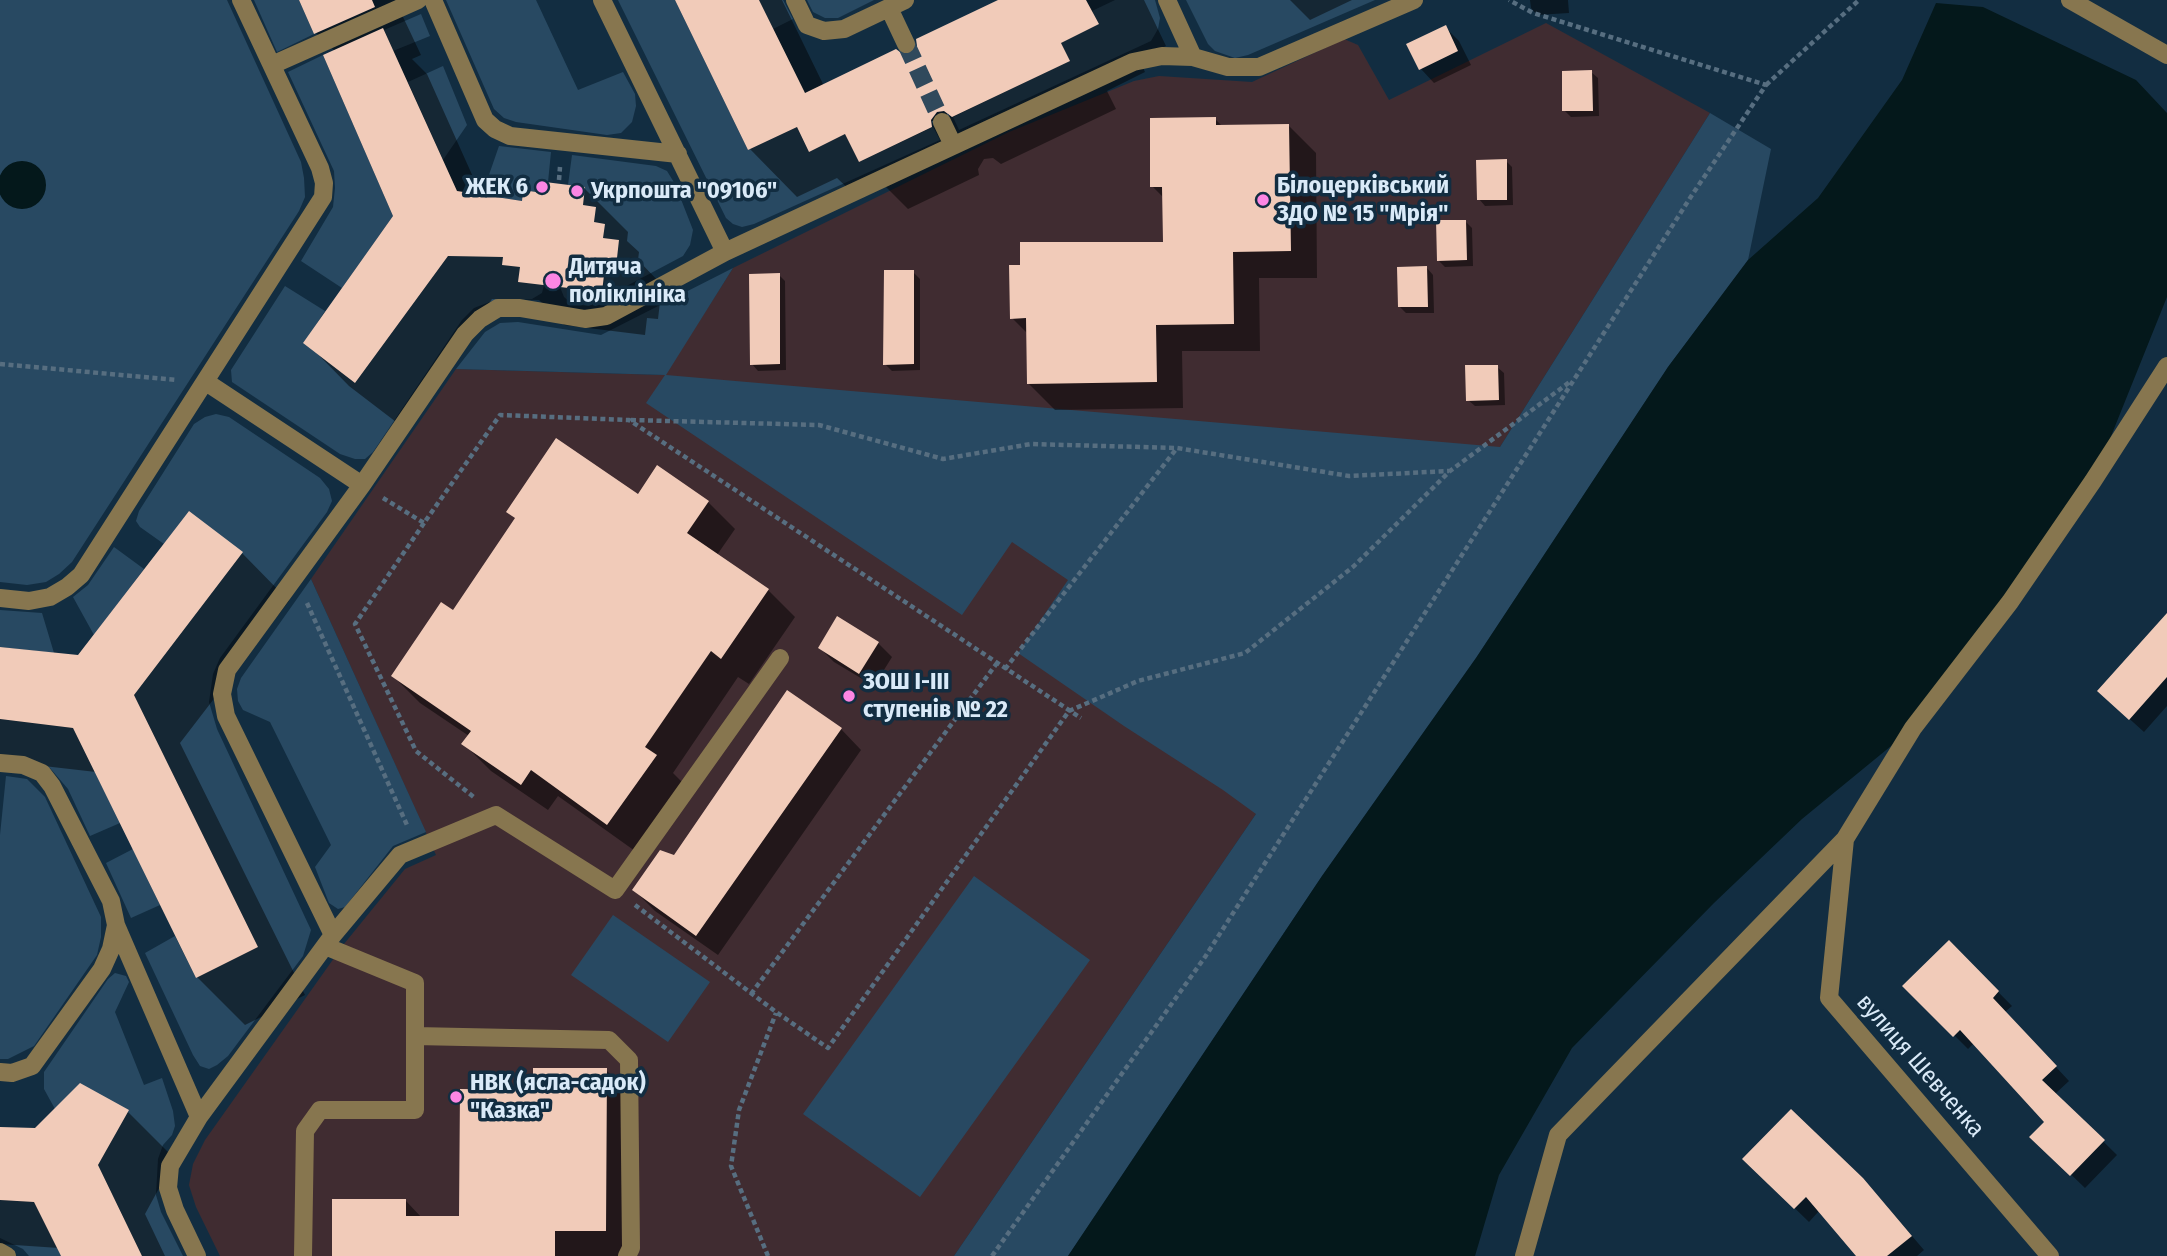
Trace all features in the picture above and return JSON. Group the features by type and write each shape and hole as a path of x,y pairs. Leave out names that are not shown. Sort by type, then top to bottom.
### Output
{"street":[{"path":"0,598 29,601 50,597 81,575 323,197 324,183 320,168 242,0"},
{"path":"272,65 418,0"},
{"path":"433,0 485,120 495,129 510,136 678,154"},
{"path":"602,0 725,252"},
{"path":"795,0 807,25 824,31 844,29 897,4 906,44"},
{"path":"1167,0 1193,57"},
{"path":"303,1256 305,1131 320,1110 415,1110 415,983 329,940 226,716 222,694 227,670 362,485 465,334 480,319 498,308 584,319 606,316 725,252 1133,62 1161,56 1193,57 1228,67 1258,67 1414,0"},
{"path":"2070,0 2167,55"},
{"path":"943,122 953,145"},
{"path":"1524,1256 1558,1135 1846,839 1913,728 2010,602 2167,366"},
{"path":"206,382 362,485"},
{"path":"197,1256 175,1210 168,1188 170,1166 200,1117 329,940 400,855 496,815 615,890 780,658"},
{"path":"0,763 23,765 42,773 52,786 111,901 116,925 200,1117"},
{"name":"вулиця Шевченка","path":"1846,839 1829,998 2050,1256"},
{"path":"0,1072 12,1073 32,1066 102,969 111,949 116,925"},
{"path":"415,1036 609,1040 629,1060 631,1248 627,1256"},
{"path":"0,1252 7,1256"}],"path":[{"path":"1509,0 1533,13 1766,85"},
{"path":"992,1256 1205,957 1575,378 1766,85 1859,0"},
{"path":"0,364 206,382"},
{"path":"615,890 751,994 828,1048 1069,711 1138,681 1245,653 1354,566 1450,471 1575,378"},
{"path":"496,815 416,751 355,624 500,415 819,425 943,459 1031,444 1177,448 1349,476 1450,471"},
{"path":"629,420 1081,718"},
{"path":"1005,669 1177,448"},
{"path":"362,485 424,523"},
{"path":"295,576 417,848"},
{"path":"751,994 997,663"},
{"path":"768,1256 731,1166 739,1110 776,1012"}],"shaded area":[{"path":"0,0 227,0 301,162 305,197 299,211 72,562 46,582 27,585 0,582"},
{"path":"254,0 299,0 314,34 277,52"},
{"path":"446,0 536,0 578,90 623,72 635,94 636,106 632,122 621,133 607,135 504,118 494,109"},
{"path":"618,0 675,0 748,150 797,127 809,152 845,134 859,162 933,127 940,140 754,224 742,227 733,224 726,218"},
{"path":"759,0 783,0 793,19 773,29"},
{"path":"807,0 874,0 838,18 825,18 813,12"},
{"path":"1115,0 1155,0 1160,18 1158,29 1151,41 959,130 953,117 1069,61 1061,43 1098,23 1092,11"},
{"path":"1186,0 1375,0 1248,55 1235,58 1215,51 1208,44"},
{"path":"1936,3 1983,7 2136,80 2167,113 2167,297 2093,481 1913,728 1802,819 1714,903 1572,1048 1499,1175 1475,1256 1068,1256 1322,876 1476,658 1668,367 1748,260 1818,198 1902,80"},
{"path":"421,14 430,36 393,51 384,30"},
{"name":"ЗОШ І-ІІІ ступенів № 22","path":"1546,23 1710,113 1500,447 1256,814 954,1256 220,1256 196,1207 189,1185 193,1164 205,1140 344,944 405,869 436,855 311,579 456,369 665,375 733,268 1009,132 1134,81 1159,76 1252,82 1344,39 1358,45 1389,100"},
{"path":"323,55 393,216 342,288 301,261 333,207 334,171 288,72"},
{"path":"443,66 467,125 443,160 408,82"},
{"path":"1710,113 1771,149 1748,260 1668,367 1476,658 1322,876 1068,1256 954,1256 1256,814 1018,653 1068,580 1012,542 962,615 646,403 665,375 456,369 485,332 500,323 518,322 601,335 733,268 666,375 1500,447"},
{"path":"499,146 551,152 548,182 537,181 536,192 523,190 522,201 482,195"},
{"path":"572,155 656,166 667,171 693,230 690,245 683,256 589,306 572,304 564,297 560,287 604,275 618,240 603,238 594,222 596,207 583,205 585,187 568,185"},
{"path":"22,161 39,168 46,185 39,202 22,209 5,202 -2,185 5,168"},
{"path":"448,256 503,257 503,265 520,267 544,285 542,293 532,299 495,300 474,308 462,320 373,452 365,459 340,454 232,382 231,370 285,286 325,311 304,343 355,383"},
{"path":"216,414 229,417 320,478 329,489 332,501 327,512 220,658 213,674 209,702 217,729 311,930 303,956 228,1056 209,1069 200,1066 193,1055 145,953 175,936 196,978 258,947 134,695 189,511 164,544 136,521 139,511 194,424"},
{"path":"114,547 144,569 94,635 73,597 88,585"},
{"path":"311,579 426,832 393,846 345,907 338,909 329,903 315,867 331,845 270,722 243,710 238,701 237,689 241,678"},
{"path":"0,610 42,613 54,653 0,647"},
{"path":"0,719 73,728 120,823 90,836 68,789 50,768 24,758 0,755"},
{"path":"6,776 27,779 45,797 101,917 101,937 97,955 34,1046 8,1059 0,1059 0,835"},
{"path":"133,849 160,905 131,918 106,863"},
{"path":"974,876 1090,960 920,1197 803,1114"},
{"path":"613,915 710,982 668,1042 571,975"},
{"path":"115,973 126,976 129,982 115,1012 144,1085 162,1078 173,1111 175,1126 158,1159 156,1195 161,1212 183,1256 142,1256 98,1165 128,1110 55,1109 44,1089 44,1072 108,979"},
{"path":"0,1200 34,1202 61,1256 29,1256 23,1249 0,1238"}],"building":[{"path":"299,0 372,0 375,7 314,34"},
{"path":"675,0 759,0 805,93 896,49 904,55 911,54 917,46 916,39 998,0 1086,0 1099,24 1061,43 1070,61 952,117 944,111 937,112 931,120 932,127 859,162 845,134 809,152 797,127 748,150"},
{"path":"1446,25 1458,51 1419,70 1406,44"},
{"path":"383,28 457,191 522,201 523,190 536,192 537,181 585,187 583,205 596,207 594,222 605,224 603,238 619,240 615,276 604,275 602,292 518,282 520,267 502,265 503,257 448,256 355,383 303,343 393,216 323,55"},
{"path":"1592,70 1593,111 1562,111 1562,71"},
{"path":"1216,117 1216,125 1289,124 1291,251 1233,252 1234,324 1156,325 1157,382 1027,384 1026,318 1010,319 1009,265 1020,265 1020,242 1163,242 1162,187 1150,187 1150,118"},
{"path":"1507,159 1507,200 1477,200 1476,160"},
{"path":"1436,220 1466,220 1467,260 1437,261"},
{"path":"1427,266 1428,307 1398,307 1397,267"},
{"path":"884,270 914,270 914,364 883,365"},
{"path":"780,273 780,364 750,365 749,274"},
{"path":"1465,365 1498,365 1499,400 1466,401"},
{"path":"556,438 638,494 657,465 709,501 687,533 769,589 721,659 711,651 645,747 657,755 607,825 531,770 521,785 461,744 471,731 391,676 441,602 453,610 515,518 506,512"},
{"path":"189,511 243,552 134,695 258,947 196,978 73,728 0,719 0,647 78,655"},
{"path":"2167,613 2167,677 2129,720 2097,691"},
{"path":"837,616 879,642 859,674 818,648"},
{"path":"787,690 842,728 696,936 632,890 660,850 674,855"},
{"path":"1949,940 1999,991 1993,998 2057,1066 2042,1080 2105,1140 2070,1176 2029,1137 2044,1122 1960,1030 1953,1037 1902,986"},
{"path":"533,1068 607,1068 606,1231 555,1231 555,1256 332,1256 332,1199 406,1199 406,1216 459,1216 460,1089 533,1090"},
{"path":"80,1083 129,1110 98,1165 142,1256 61,1256 34,1202 0,1200 0,1127 35,1128"},
{"path":"1791,1109 1863,1178 1912,1236 1887,1256 1856,1256 1806,1197 1794,1209 1742,1159"}],"tunnel":[{"path":"906,44 942,122"}],"place":[{"name":"ЖЕК 6","path":"542,187"},
{"name":"Укрпошта \"09106\"","path":"577,191"},
{"name":"Білоцерківський ЗДО № 15 \"Мрія\"","path":"1263,200"},
{"name":"Дитяча поліклініка","path":"553,281"},
{"name":"ЗОШ І-ІІІ ступенів № 22","path":"849,696"},
{"name":"НВК (ясла-садок) \"Казка\"","path":"456,1097"}]}
